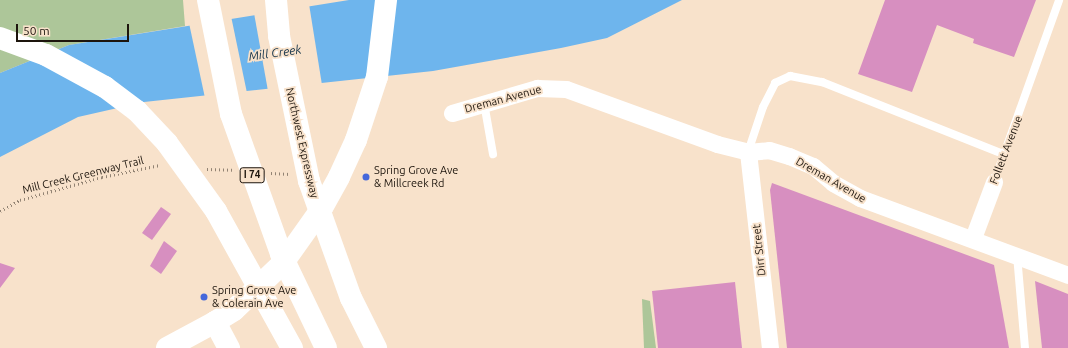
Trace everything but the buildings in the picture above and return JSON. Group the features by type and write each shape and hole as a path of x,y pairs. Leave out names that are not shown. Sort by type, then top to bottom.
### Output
{"main road":[{"name":"I 74","path":"208,0 231,114 281,254 324,346"},
{"name":"Northwest Expressway","path":"276,0 279,36 309,181 328,238 362,320 376,348"},
{"path":"167,348 234,310 283,263 322,208 356,140 376,77 386,0"},
{"path":"0,38 46,55 105,87 137,111 167,143 216,211 292,348"},
{"path":"215,322 229,348"}],"street":[{"name":"Dreman Avenue","path":"452,113 537,88 566,89 717,144 748,152 769,150 789,156 813,166 833,183 860,198 973,238 1068,275"},
{"name":"Dirr Street","path":"748,152 770,348"},
{"name":"Follett Avenue","path":"973,238 994,182"}],"lane":[{"name":"Follett Avenue","path":"994,182 1039,61 1059,0"},
{"path":"748,152 763,107 775,84 790,76 822,82 1005,155"},
{"path":"484,103 493,154"},
{"path":"1017,256 1025,348"}],"path":[{"name":"Mill Creek Greenway Trail","path":"0,211 20,200 65,187 132,170 163,166"},
{"path":"202,168 240,171"},
{"path":"263,172 293,174"}],"green space":[{"path":"0,0 183,0 185,26 69,45 0,73"},
{"path":"642,299 650,301 656,348 644,348"}],"water":[{"name":"Mill Creek","path":"349,0 682,0 607,38 561,48 433,71 144,102 78,117 0,157 0,73 69,45"}],"pier":[{"path":"309,4 322,85 268,91 254,13"},
{"path":"231,16 247,93 205,98 189,23"}],"place":[{"name":"Spring Grove Ave & Millcreek Rd","path":"366,177"},
{"name":"Spring Grove Ave & Colerain Ave","path":"204,297"}]}
